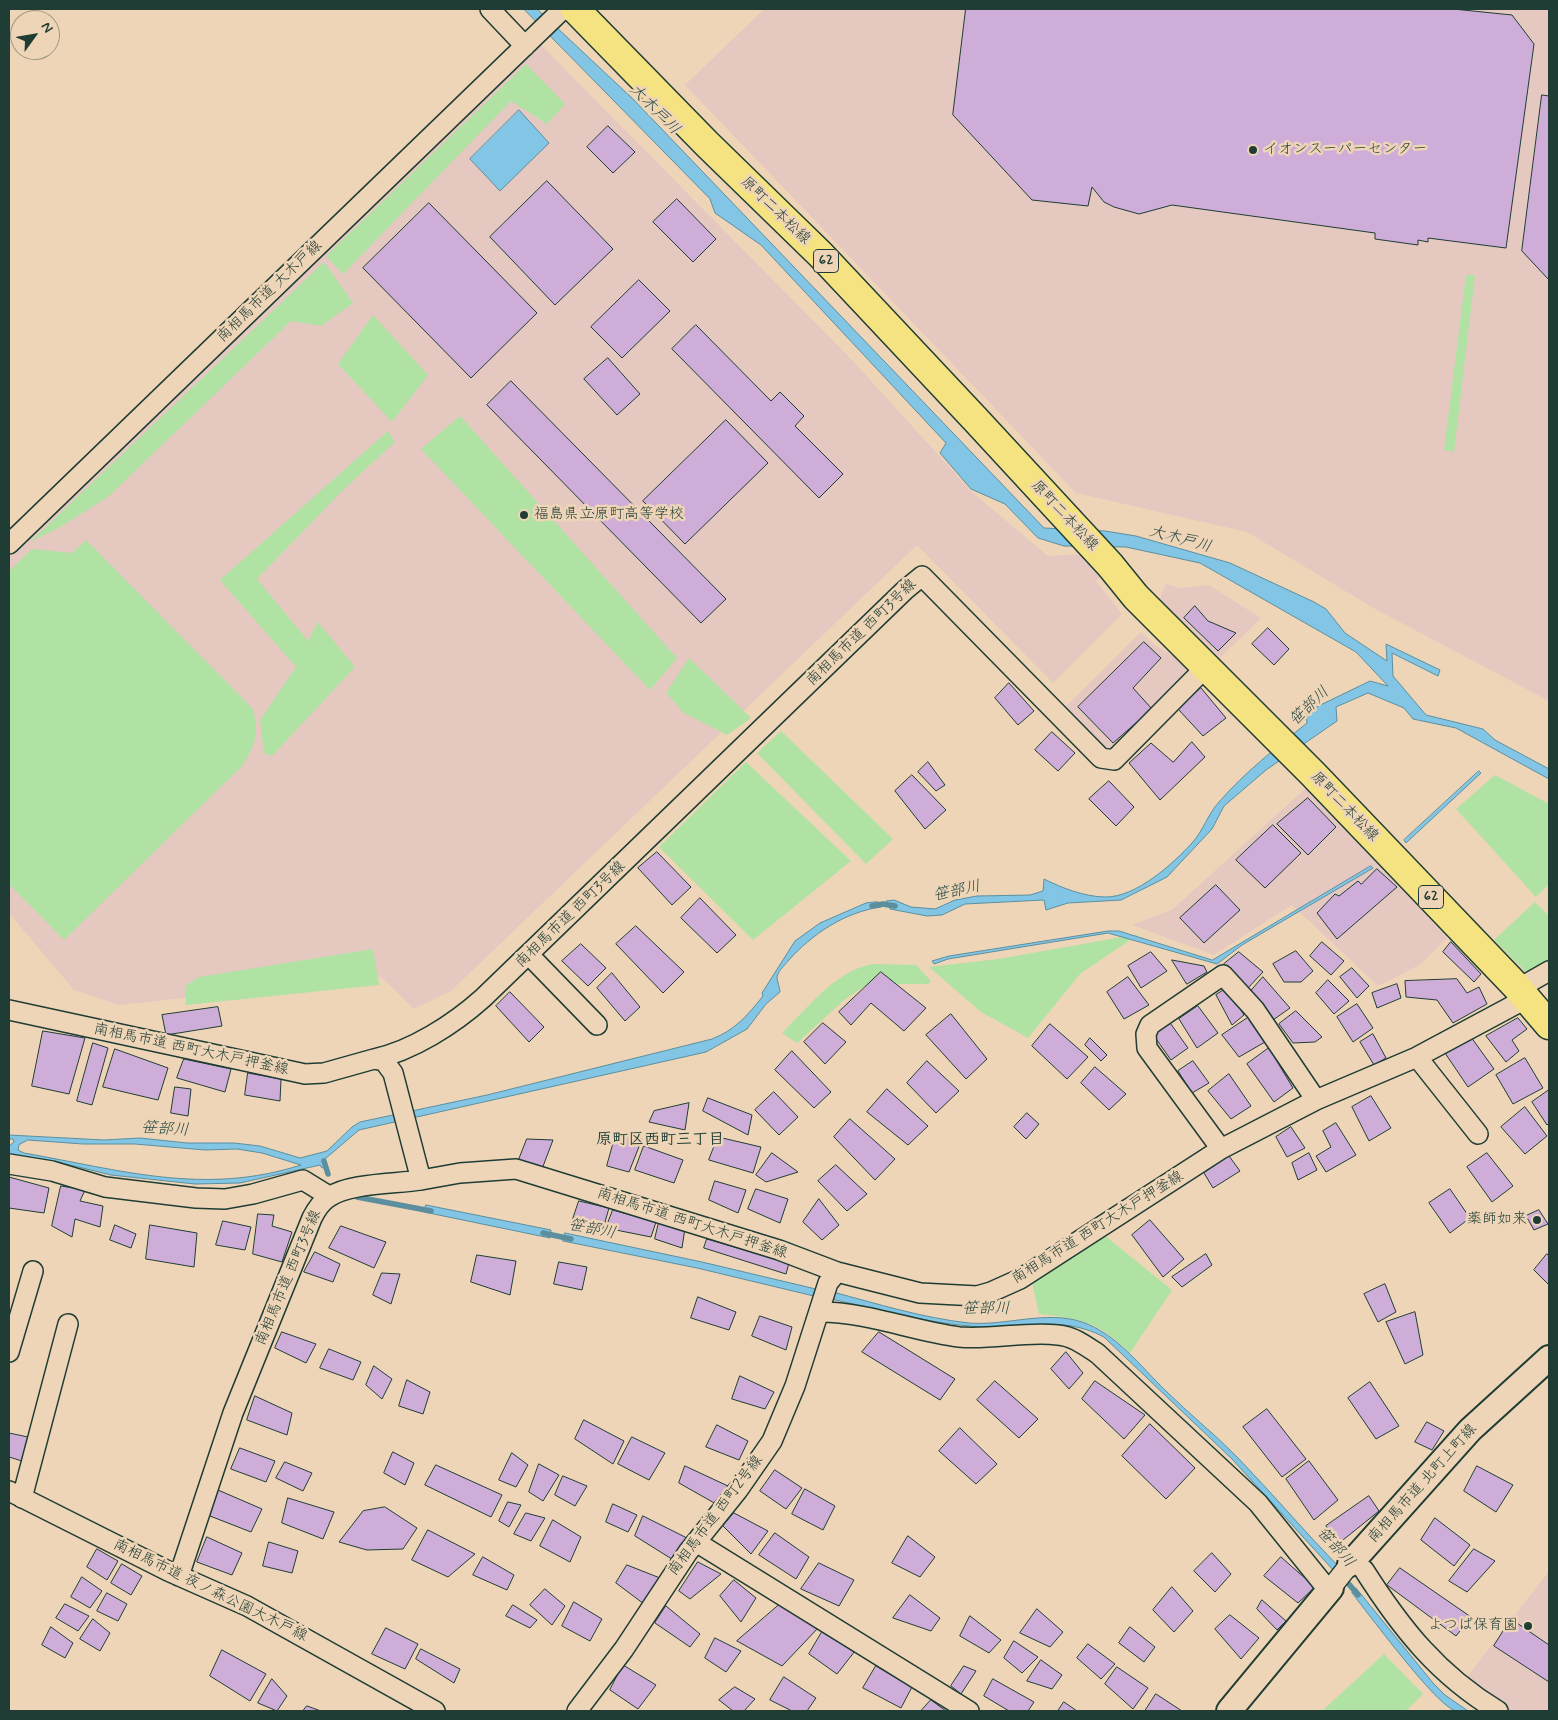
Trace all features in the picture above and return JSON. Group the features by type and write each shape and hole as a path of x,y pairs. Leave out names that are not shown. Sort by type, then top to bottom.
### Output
{"main road":[{"name":"原町二本松線","path":"566,9 821,255 1110,565 1136,596 1310,771 1518,997 1549,1026"}],"street":[{"path":"490,9 528,43"},
{"name":"南相馬市道 大木戸線","path":"11,538 528,43 566,9"},
{"name":"南相馬市道 西町3号線","path":"374,1059 430,1036 465,1014 529,955 922,576 1100,758 1114,760 1206,667"},
{"path":"529,955 598,1025"},
{"name":"南相馬市道 西町大木戸押釜線","path":"421,1180 460,1173 516,1169 779,1250 832,1277 920,1293 958,1296 991,1292 1036,1269 1221,1149 1316,1100 1417,1057 1518,997 1528,983 1549,971"},
{"path":"1221,1149 1147,1048 1146,1034 1150,1025 1223,975 1255,1010 1316,1100"},
{"name":"南相馬市道 西町大木戸押釜線","path":"9,1010 305,1074 332,1071 374,1059"},
{"path":"1417,1057 1478,1134"},
{"path":"374,1059 384,1060 393,1073 421,1180"},
{"path":"9,1164 52,1171 105,1187 196,1198 224,1199 254,1194 303,1180 329,1196"},
{"name":"南相馬市道 西町3号線","path":"179,1576 234,1413 312,1218 320,1205 329,1196 351,1187 421,1180"},
{"path":"9,1352 33,1271"},
{"name":"南相馬市道 西町2号線","path":"577,1711 624,1649 696,1542 738,1490 772,1441 795,1386 832,1277"},
{"path":"821,1308 957,1336 980,1338 1059,1334 1080,1342 1098,1354 1258,1503 1330,1590"},
{"path":"15,1495 68,1324"},
{"name":"南相馬市道 北町上町線","path":"1229,1711 1330,1590 1357,1567 1470,1430 1549,1358"},
{"name":"南相馬市道 夜ノ森公園大木戸線","path":"15,1495 283,1625 435,1711"},
{"path":"696,1542 969,1711"},
{"path":"1357,1567 1431,1659 1469,1694 1498,1711"}],"shaded area":[{"path":"764,9 1549,9 1549,701 1375,609 1247,532 1076,493 685,85"},
{"name":"福島県立原町高等学校","path":"541,45 853,361 972,492 1048,556 1082,554 1103,574 1096,581 1122,614 1053,683 917,545 451,991 414,1009 381,977 119,1005 74,990 9,913 9,553 523,59"},
{"path":"1166,584 1180,588 1209,585 1261,618 1220,658 1160,599"},
{"path":"1141,632 1155,645 1172,655 1188,671 1114,747 1103,750 1064,708"},
{"path":"1307,787 1447,938 1421,964 1378,986 1292,905 1214,955 1132,925 1173,909"},
{"name":"よつば保育園","path":"1549,1571 1549,1711 1511,1711 1463,1682"}],"green space":[{"path":"526,64 565,104 547,124 511,101 343,274 326,256"},
{"path":"324,262 353,303 321,326 291,321 109,496 62,526 30,542"},
{"path":"1466,275 1475,275 1454,452 1444,450"},
{"path":"373,315 428,375 392,422 338,364"},
{"path":"460,416 677,658 650,690 421,449"},
{"path":"388,431 395,442 345,488 257,579 308,641 318,622 355,667 272,756 264,753 260,720 296,667 220,580"},
{"path":"86,540 253,709 256,733 253,745 242,766 64,940 9,884 9,571 32,549 72,553"},
{"path":"689,658 751,718 727,735 684,713 666,693"},
{"path":"781,731 893,839 866,864 757,753"},
{"path":"746,762 851,861 753,940 659,847"},
{"path":"1495,775 1549,804 1549,884 1536,897 1456,809"},
{"path":"1535,902 1549,916 1549,963 1528,974 1494,940"},
{"path":"1139,934 1080,974 1028,1038 981,1012 929,967 998,959"},
{"path":"373,949 379,985 186,1005 185,986 199,977"},
{"path":"874,964 916,965 931,981 928,984 868,984 844,1000 797,1043 782,1033 835,981 860,967"},
{"path":"1104,1235 1172,1290 1130,1353 1099,1328 1068,1318 1039,1314 1032,1282"},
{"path":"1384,1654 1423,1694 1406,1711 1322,1711"}],"water":[{"path":"524,9 537,9 633,99 1044,528 1105,531 1136,536 1230,563 1314,602 1326,609 1345,633 1387,661 1386,644 1440,670 1438,676 1392,653 1393,676 1426,715 1483,729 1495,740 1549,769 1549,779 1456,728 1413,719 1404,708 1368,693 1336,707 1337,721 1266,770 1224,806 1212,829 1167,877 1121,900 1068,903 1046,910 1044,900 965,904 942,915 927,916 890,909 886,901 894,900 911,907 935,909 955,900 977,896 1030,895 1043,891 1044,879 1082,894 1106,897 1118,896 1129,892 1153,878 1184,851 1196,838 1215,807 1229,791 1261,761 1307,723 1306,712 1370,681 1388,686 1356,652 1200,563 1126,547 1064,546 1038,538 1005,504 971,489 940,453 946,443 761,245 715,213 710,199"},
{"path":"519,110 549,143 500,191 470,159"},
{"path":"1479,771 1481,773 1406,843 1404,840"},
{"path":"1371,866 1373,868 1242,945 1217,964 1108,933 948,959 934,964 932,961 949,956 1108,931 1119,931 1212,960"},
{"path":"878,902 881,907 842,919 818,933 797,951 780,970 777,977 780,992 766,1004 747,1029 706,1052 359,1130 325,1159 327,1167 322,1168 320,1165 240,1183 195,1184 111,1175 54,1161 9,1155 9,1146 14,1142 13,1139 9,1139 9,1135 104,1140 140,1138 187,1143 234,1143 260,1146 300,1158 327,1151 352,1127 360,1122 487,1095 712,1039 734,1027 752,1010 763,996 762,993 795,941 820,923 866,903","holes":["28,1140 83,1144 135,1144 205,1150 237,1149 262,1153 301,1165 265,1174 230,1179 196,1179 162,1177 129,1172 24,1153 18,1150 19,1145"]},
{"path":"426,1205 551,1230 550,1238 424,1212"},
{"path":"565,1233 702,1262 820,1290 818,1297 697,1268 563,1241"},
{"path":"833,1292 952,1321 983,1323 1054,1318 1082,1322 1095,1327 1127,1352 1229,1449 1338,1566 1334,1571 1232,1459 1104,1337 1087,1330 1054,1324 987,1327 934,1321 831,1299"},
{"path":"1356,1588 1433,1683 1445,1695 1468,1711 1456,1711 1447,1706 1434,1694 1352,1593"}],"building":[{"name":"イオンスーパーセンター","path":"966,9 1453,9 1512,15 1534,44 1506,248 1428,238 1428,242 1418,240 1418,245 1375,239 1375,233 1172,205 1139,214 1104,202 1092,187 1088,206 1032,200 953,115"},
{"path":"1542,95 1549,96 1549,280 1522,251"},
{"path":"608,126 635,152 613,173 587,147"},
{"path":"547,181 613,249 555,305 490,237"},
{"path":"677,199 716,239 693,262 653,222"},
{"path":"429,203 537,313 471,378 363,268"},
{"path":"639,280 670,311 622,358 591,327"},
{"path":"696,325 771,401 780,392 804,416 795,426 843,474 819,498 672,349"},
{"path":"608,358 640,394 617,415 584,379"},
{"path":"511,381 726,599 701,623 487,405"},
{"path":"726,420 768,463 685,544 643,501"},
{"path":"1195,606 1208,621 1236,633 1218,651 1184,618"},
{"path":"1268,628 1289,649 1274,665 1252,644"},
{"path":"1144,642 1161,658 1133,688 1152,709 1113,743 1078,707"},
{"path":"1009,683 1034,711 1018,725 995,698"},
{"path":"1201,688 1226,718 1203,736 1178,709"},
{"path":"1052,732 1075,753 1058,771 1035,750"},
{"path":"1192,742 1205,757 1160,800 1129,763 1151,743 1173,762"},
{"path":"928,762 945,785 936,791 918,772"},
{"path":"912,775 946,810 925,829 895,791"},
{"path":"1109,781 1134,807 1116,826 1089,799"},
{"path":"1308,798 1336,827 1308,855 1277,824"},
{"path":"1273,825 1301,853 1265,888 1236,860"},
{"path":"657,852 691,887 672,905 638,868"},
{"path":"1377,869 1397,887 1337,939 1317,913 1335,894 1339,896 1358,881 1361,884"},
{"path":"1216,885 1240,910 1204,943 1180,918"},
{"path":"700,898 736,935 717,953 681,918"},
{"path":"636,926 684,972 663,993 616,944"},
{"path":"1322,942 1344,961 1331,975 1310,956"},
{"path":"1451,942 1481,974 1474,982 1443,952"},
{"path":"581,944 606,968 588,986 562,961"},
{"path":"1296,951 1313,971 1301,982 1284,982 1273,964"},
{"path":"1151,952 1167,971 1141,988 1128,966"},
{"path":"1239,952 1263,972 1247,989 1224,964"},
{"path":"1172,960 1204,966 1207,972 1187,984"},
{"path":"1352,968 1369,986 1357,998 1340,977"},
{"path":"881,972 926,1008 904,1031 871,1003 851,1025 839,1012"},
{"path":"612,973 640,1007 625,1021 597,988"},
{"path":"1128,977 1149,1005 1124,1019 1107,992"},
{"path":"1263,977 1290,1008 1273,1020 1251,991"},
{"path":"1457,979 1467,993 1479,987 1487,1004 1453,1023 1437,1000 1406,997 1405,981"},
{"path":"1328,980 1349,1001 1334,1014 1316,993"},
{"path":"1397,984 1401,998 1377,1008 1372,993"},
{"path":"1227,988 1244,1015 1232,1025 1216,995"},
{"path":"510,992 544,1027 529,1042 496,1006"},
{"path":"1357,1004 1373,1028 1353,1042 1337,1017"},
{"path":"1198,1006 1218,1033 1197,1048 1179,1019"},
{"path":"218,1007 222,1026 166,1035 162,1015"},
{"path":"1296,1011 1322,1037 1315,1042 1293,1043 1279,1024"},
{"path":"951,1014 987,1059 966,1079 926,1035"},
{"path":"1249,1017 1265,1042 1239,1057 1222,1035"},
{"path":"1518,1018 1527,1029 1512,1040 1519,1051 1506,1062 1486,1036"},
{"path":"1168,1020 1188,1048 1171,1060 1154,1036"},
{"path":"823,1023 846,1042 825,1064 804,1042"},
{"path":"1050,1024 1088,1057 1067,1079 1032,1046"},
{"path":"43,1031 85,1038 69,1094 32,1086"},
{"path":"1373,1034 1386,1058 1374,1065 1360,1042"},
{"path":"1471,1037 1494,1069 1468,1087 1445,1053"},
{"path":"1090,1038 1107,1055 1101,1061 1085,1045"},
{"path":"93,1043 108,1048 92,1105 77,1101"},
{"path":"1269,1048 1293,1088 1274,1102 1247,1064"},
{"path":"115,1049 168,1068 158,1100 103,1087"},
{"path":"792,1051 831,1092 814,1108 775,1070"},
{"path":"1525,1058 1543,1088 1513,1104 1496,1075"},
{"path":"184,1059 231,1069 225,1092 177,1078"},
{"path":"927,1061 959,1091 936,1113 907,1083"},
{"path":"1193,1061 1209,1083 1192,1093 1178,1071"},
{"path":"1095,1067 1126,1094 1109,1110 1081,1083"},
{"path":"248,1073 281,1079 280,1101 245,1095"},
{"path":"1229,1074 1251,1106 1231,1119 1208,1091"},
{"path":"175,1087 191,1089 188,1116 171,1113"},
{"path":"887,1089 928,1126 908,1145 867,1112"},
{"path":"1549,1090 1549,1123 1547,1125 1532,1102"},
{"path":"774,1092 798,1117 779,1135 755,1110"},
{"path":"1371,1096 1391,1128 1369,1141 1352,1107"},
{"path":"708,1098 752,1115 748,1135 703,1111"},
{"path":"689,1103 685,1130 649,1122 654,1111"},
{"path":"1525,1107 1547,1136 1525,1154 1501,1127"},
{"path":"1027,1113 1039,1124 1026,1139 1014,1127"},
{"path":"850,1119 895,1159 875,1180 834,1137"},
{"path":"1336,1123 1356,1155 1326,1172 1316,1156 1331,1147 1323,1131"},
{"path":"1291,1127 1305,1148 1287,1157 1276,1137"},
{"path":"616,1134 642,1139 629,1172 607,1166"},
{"path":"718,1137 761,1147 753,1173 709,1160"},
{"path":"527,1139 553,1140 542,1169 518,1162"},
{"path":"644,1146 683,1160 674,1183 635,1170"},
{"path":"772,1153 798,1172 766,1182 756,1175"},
{"path":"1309,1153 1317,1170 1298,1180 1292,1163"},
{"path":"1487,1153 1513,1186 1492,1202 1467,1167"},
{"path":"1229,1156 1240,1171 1213,1188 1204,1173"},
{"path":"836,1165 867,1194 847,1211 818,1181"},
{"path":"9,1177 49,1188 44,1213 9,1208"},
{"path":"715,1181 746,1190 738,1213 709,1200"},
{"path":"61,1186 85,1190 80,1201 103,1206 100,1227 75,1219 72,1237 52,1226"},
{"path":"756,1189 788,1199 780,1223 748,1209"},
{"path":"1450,1189 1470,1218 1450,1233 1429,1203"},
{"path":"819,1199 839,1225 822,1240 803,1222"},
{"path":"579,1201 609,1208 603,1229 573,1219"},
{"path":"613,1210 656,1222 651,1237 606,1228"},
{"name":"薬師如来","path":"1539,1210 1548,1224 1534,1230 1526,1216"},
{"path":"258,1214 274,1215 272,1226 292,1232 282,1262 253,1254"},
{"path":"1150,1220 1184,1259 1163,1277 1132,1235"},
{"path":"223,1221 251,1227 245,1250 216,1245"},
{"path":"659,1222 685,1228 682,1248 655,1239"},
{"path":"115,1225 136,1234 131,1248 110,1240"},
{"path":"150,1225 197,1233 194,1267 146,1259"},
{"path":"341,1226 386,1242 374,1268 329,1248"},
{"path":"707,1239 789,1263 786,1274 704,1248"},
{"path":"315,1252 340,1264 333,1282 304,1272"},
{"path":"1206,1254 1212,1265 1182,1287 1172,1277"},
{"path":"1547,1254 1549,1256 1549,1285 1534,1270"},
{"path":"477,1255 516,1261 510,1295 471,1282"},
{"path":"559,1262 587,1267 582,1290 554,1284"},
{"path":"382,1273 400,1274 391,1304 373,1295"},
{"path":"1385,1284 1396,1312 1378,1322 1364,1294"},
{"path":"698,1297 736,1312 729,1330 691,1318"},
{"path":"1415,1312 1423,1355 1405,1364 1386,1322"},
{"path":"760,1316 792,1327 786,1350 752,1336"},
{"path":"282,1332 316,1344 306,1363 275,1348"},
{"path":"879,1332 955,1379 940,1400 862,1352"},
{"path":"329,1349 361,1362 353,1380 320,1368"},
{"path":"1066,1352 1083,1373 1069,1389 1051,1369"},
{"path":"374,1366 392,1379 382,1399 366,1385"},
{"path":"740,1376 774,1392 765,1409 732,1399"},
{"path":"407,1380 430,1392 423,1414 399,1406"},
{"path":"995,1381 1038,1419 1019,1438 977,1400"},
{"path":"1095,1381 1145,1415 1124,1439 1082,1399"},
{"path":"1370,1382 1399,1426 1376,1439 1348,1398"},
{"path":"255,1396 292,1413 287,1435 247,1420"},
{"path":"1267,1409 1306,1459 1282,1477 1243,1427"},
{"path":"584,1420 624,1441 613,1464 575,1439"},
{"path":"1427,1422 1444,1431 1432,1450 1415,1442"},
{"path":"1150,1424 1195,1468 1166,1499 1122,1456"},
{"path":"717,1425 748,1441 739,1460 706,1447"},
{"path":"960,1428 997,1464 976,1484 939,1451"},
{"path":"9,1433 28,1437 22,1461 9,1457"},
{"path":"632,1437 665,1453 649,1480 618,1464"},
{"path":"240,1448 275,1461 266,1482 231,1469"},
{"path":"393,1452 414,1463 405,1485 384,1473"},
{"path":"512,1453 528,1465 516,1487 499,1480"},
{"path":"1309,1461 1338,1500 1314,1520 1286,1479"},
{"path":"285,1462 312,1473 303,1491 276,1478"},
{"path":"539,1464 559,1475 543,1501 529,1492"},
{"path":"436,1465 502,1495 491,1517 425,1485"},
{"path":"685,1466 728,1486 716,1504 679,1483"},
{"path":"1477,1466 1513,1485 1496,1512 1464,1491"},
{"path":"775,1470 802,1488 786,1509 760,1491"},
{"path":"563,1476 587,1486 575,1506 555,1495"},
{"path":"805,1489 835,1506 823,1530 792,1514"},
{"path":"218,1490 262,1509 251,1532 210,1516"},
{"path":"1369,1496 1379,1511 1338,1544 1326,1526"},
{"path":"288,1498 334,1512 323,1539 282,1523"},
{"path":"508,1502 521,1505 509,1527 499,1521"},
{"path":"613,1504 637,1515 628,1532 606,1522"},
{"path":"385,1507 417,1528 403,1549 367,1550 339,1542 363,1511"},
{"path":"526,1513 545,1518 531,1541 514,1534"},
{"path":"734,1513 768,1531 751,1554 723,1526"},
{"path":"643,1516 687,1538 675,1561 635,1536"},
{"path":"1435,1518 1470,1545 1454,1566 1421,1540"},
{"path":"553,1520 581,1537 570,1562 540,1546"},
{"path":"428,1530 475,1554 448,1577 412,1560"},
{"path":"775,1533 809,1557 796,1579 759,1555"},
{"path":"908,1536 935,1557 920,1577 892,1563"},
{"path":"207,1537 242,1553 232,1575 197,1562"},
{"path":"269,1542 298,1551 292,1573 263,1566"},
{"path":"97,1549 118,1561 107,1580 87,1567"},
{"path":"1474,1549 1495,1561 1467,1592 1449,1581"},
{"path":"1212,1553 1231,1574 1215,1592 1194,1571"},
{"path":"483,1557 514,1575 507,1590 473,1575"},
{"path":"1281,1557 1315,1587 1298,1603 1264,1576"},
{"path":"698,1562 721,1574 690,1599 679,1591"},
{"path":"819,1563 854,1580 839,1606 801,1589"},
{"path":"122,1564 142,1576 131,1595 111,1583"},
{"path":"627,1565 660,1578 644,1604 616,1583"},
{"path":"1400,1568 1471,1617 1456,1636 1387,1585"},
{"path":"82,1577 102,1591 90,1608 71,1597"},
{"path":"734,1580 756,1598 741,1622 720,1596"},
{"path":"1172,1587 1193,1611 1174,1632 1153,1610"},
{"path":"545,1589 565,1606 552,1625 530,1605"},
{"path":"107,1593 127,1604 118,1621 97,1611"},
{"path":"910,1595 940,1618 931,1631 893,1618"},
{"path":"1262,1600 1286,1621 1277,1630 1257,1609"},
{"path":"574,1602 602,1619 590,1641 562,1626"},
{"path":"65,1604 89,1616 78,1631 56,1618"},
{"path":"513,1605 537,1620 530,1628 506,1616"},
{"path":"779,1605 819,1627 782,1666 737,1641"},
{"path":"666,1606 700,1634 690,1647 655,1623"},
{"path":"1037,1609 1063,1632 1050,1647 1020,1633"},
{"path":"1230,1615 1259,1638 1241,1659 1215,1629"},
{"path":"970,1616 1001,1640 989,1653 960,1636"},
{"path":"93,1619 110,1633 100,1651 80,1639"},
{"path":"1511,1619 1549,1645 1549,1682 1494,1646"},
{"path":"51,1627 73,1643 65,1658 42,1645"},
{"path":"1130,1627 1155,1647 1144,1662 1119,1643"},
{"path":"386,1628 418,1644 405,1669 372,1654"},
{"path":"822,1632 855,1651 837,1674 809,1654"},
{"path":"715,1638 741,1651 726,1672 705,1658"},
{"path":"1014,1641 1038,1657 1022,1673 1004,1658"},
{"path":"1088,1644 1115,1664 1101,1679 1077,1658"},
{"path":"421,1649 460,1669 454,1683 416,1659"},
{"path":"222,1650 266,1674 250,1701 210,1676"},
{"path":"1041,1660 1062,1675 1052,1689 1027,1681"},
{"path":"623,1665 656,1685 638,1709 610,1690"},
{"path":"876,1666 912,1687 901,1708 863,1688"},
{"path":"964,1666 976,1671 961,1694 951,1686"},
{"path":"1117,1667 1148,1688 1133,1709 1105,1684"},
{"path":"784,1677 816,1698 807,1711 792,1711 770,1700"},
{"path":"272,1679 287,1696 277,1711 258,1703"},
{"path":"993,1679 1034,1702 1028,1711 1009,1711 984,1696"},
{"path":"735,1687 755,1699 744,1711 733,1711 719,1700"},
{"path":"1156,1694 1182,1711 1145,1711"},
{"path":"931,1700 946,1711 921,1711"},
{"path":"1064,1702 1077,1711 1058,1711"},
{"path":"307,1706 321,1711 303,1711"}],"waterway":[{"name":"笹部川","path":"872,906 883,904 895,906"},
{"name":"笹部川","path":"324,1161 328,1174"},
{"name":"笹部川","path":"357,1197 431,1211"},
{"name":"笹部川","path":"543,1233 571,1239"},
{"name":"笹部川","path":"1343,1577 1358,1595"}],"place":[{"name":"イオンスーパーセンター","path":"1253,150"},
{"name":"福島県立原町高等学校","path":"524,515"},
{"name":"薬師如来","path":"1537,1220"},
{"name":"よつば保育園","path":"1528,1626"}],"district":[{"name":"原町区西町三丁目","path":"660,1141"}],"water label":[{"name":"大木戸川","path":"654,110"},
{"name":"大木戸川","path":"1180,540"}]}
